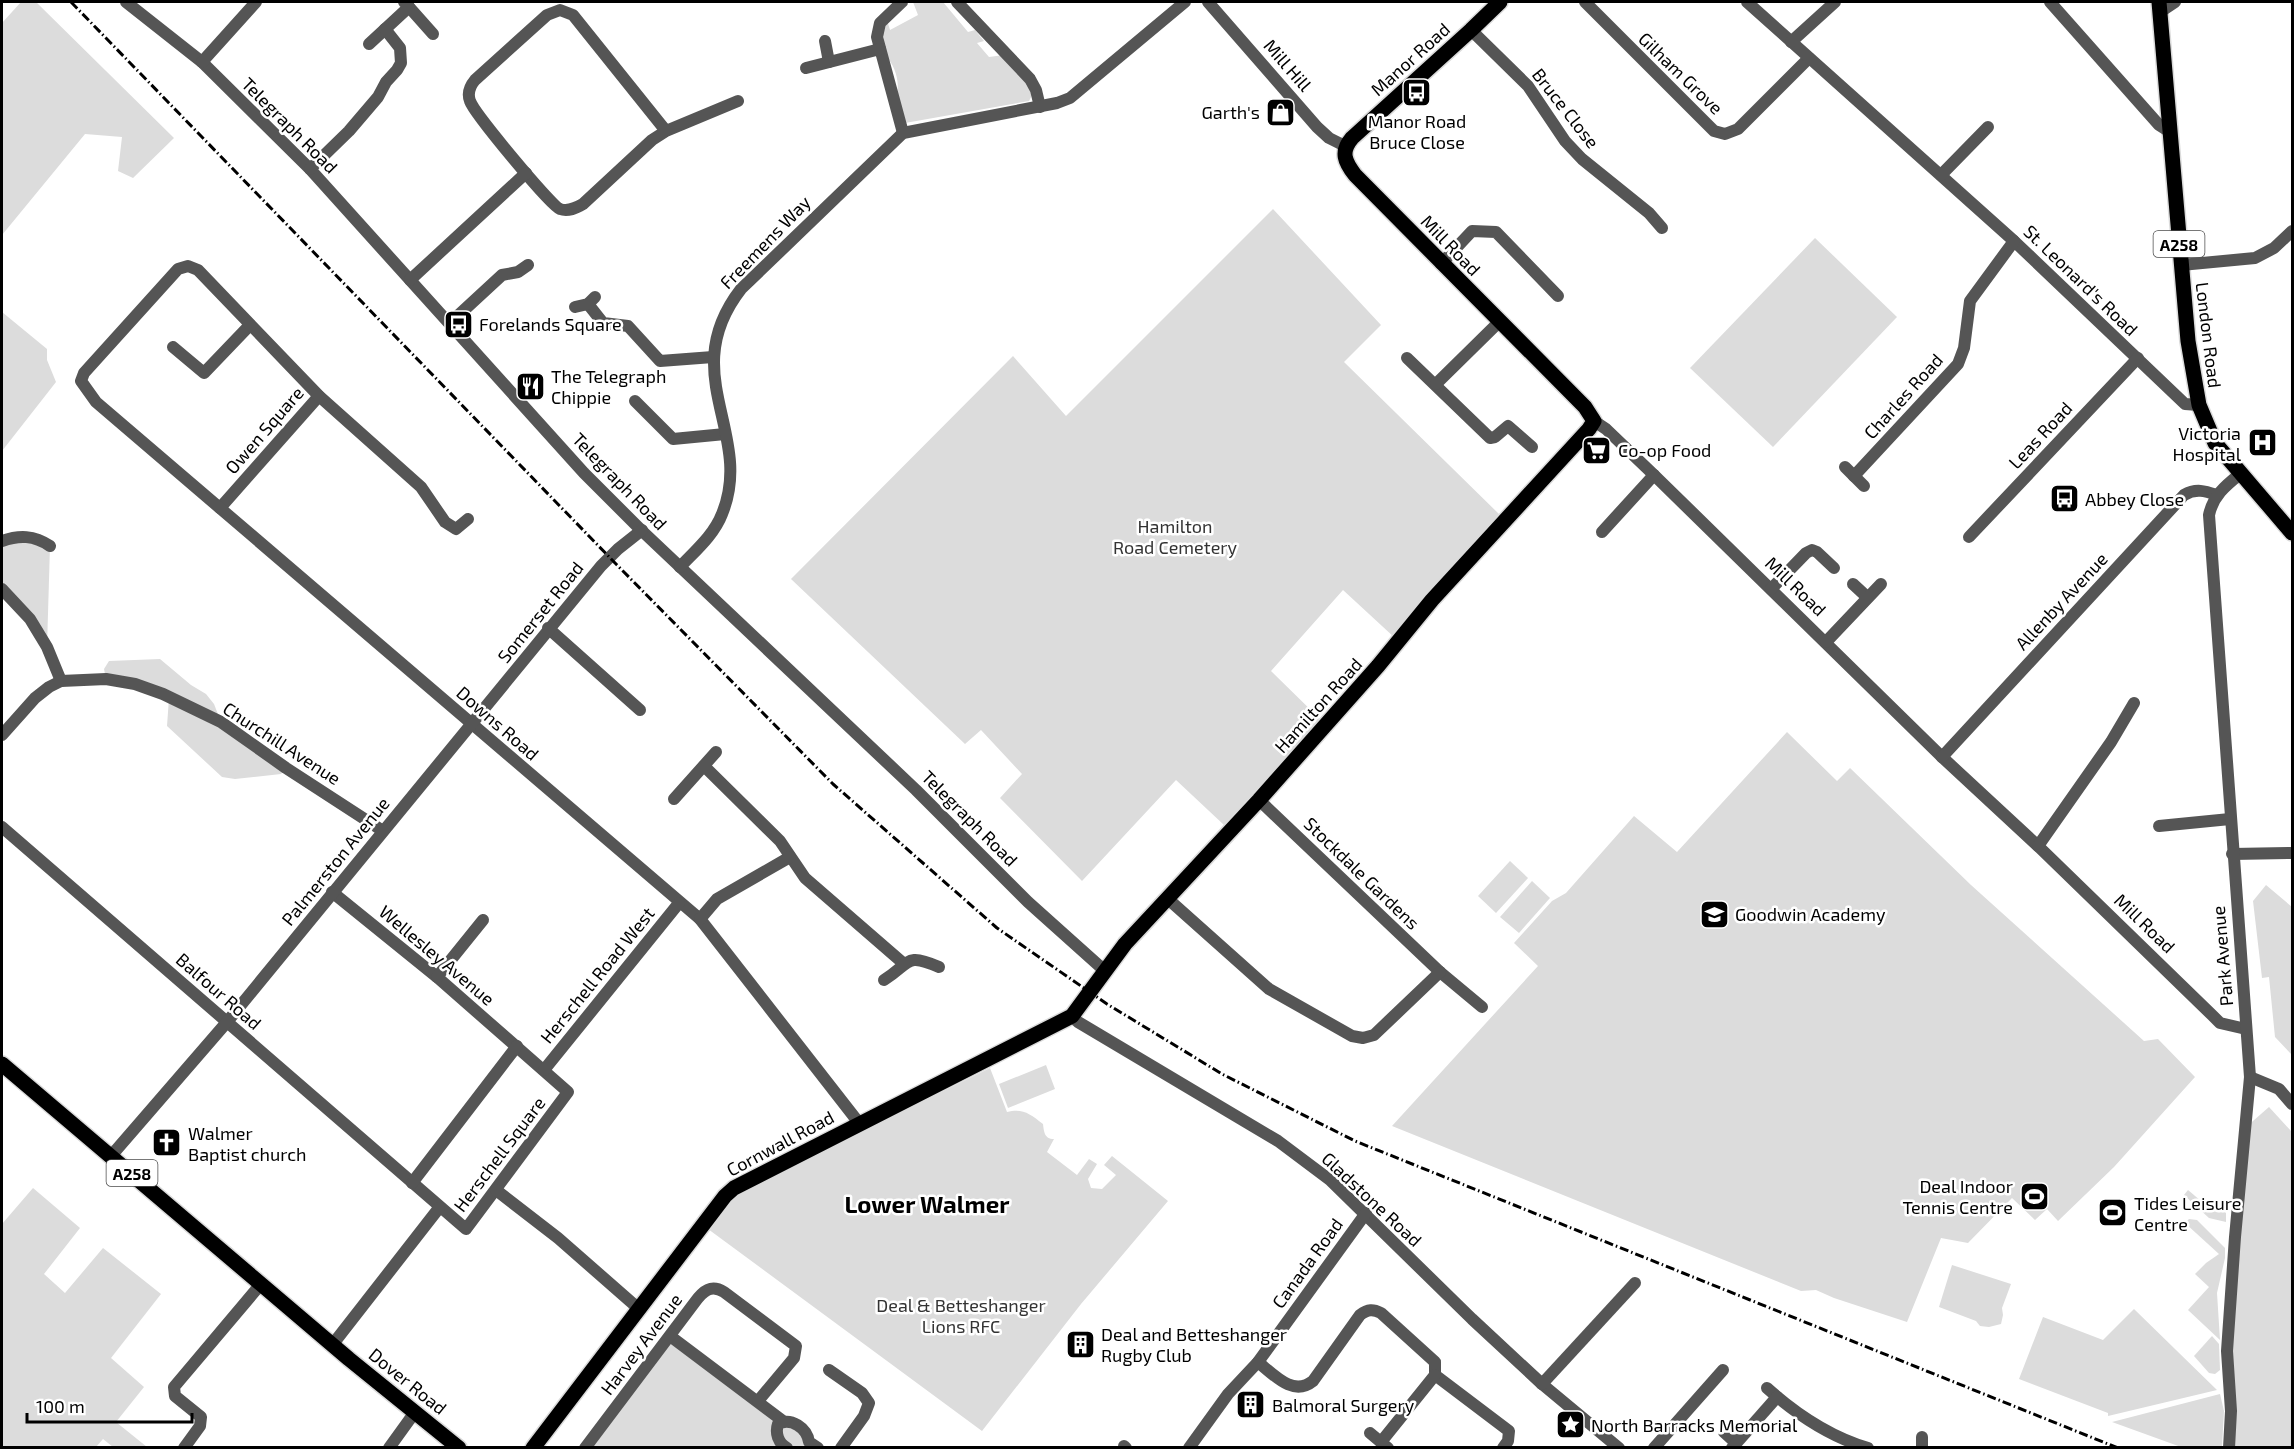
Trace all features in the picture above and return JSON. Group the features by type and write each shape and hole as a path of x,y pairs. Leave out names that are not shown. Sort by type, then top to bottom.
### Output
{"main road":[{"name":"Manor Road","path":"1345,146 1500,2"},
{"name":"London Road","path":"2160,7 2188,341 2199,405 2215,443 2292,533"},
{"name":"Mill Road","path":"1345,146 1344,155 1355,176 1585,407 1594,421"},
{"name":"Hamilton Road","path":"1072,1016 1125,944 1259,800 1378,666 1432,600 1594,421"},
{"name":"Cornwall Road","path":"533,1448 725,1196 734,1188 1072,1016"},
{"name":"A258","path":"2,1064 333,1344"},
{"name":"Dover Road","path":"333,1344 459,1448"}],"street":[{"name":"Telegraph Road","path":"126,2 202,62 310,169 584,473 916,790 1028,902 1105,970"},
{"path":"202,62 256,2"},
{"path":"902,2 880,23 876,37 903,133 1057,104 1076,94 1185,2"},
{"path":"957,2 1034,84 1040,107"},
{"name":"Mill Hill","path":"1208,2 1317,127 1329,138 1345,146"},
{"name":"Gilham Grove","path":"1585,2 1714,132 1725,134 1738,129 1809,58"},
{"name":"St. Leonard's Road","path":"1747,2 2014,241 2185,404 2199,405"},
{"path":"1791,42 1834,2"},
{"path":"2050,2 2159,125 2170,132"},
{"path":"2160,7 2175,2"},
{"path":"369,44 406,4 433,34"},
{"path":"666,131 573,15 560,10 553,11 475,80 469,93 472,107 554,205 560,209 576,208 652,140 666,131 738,101"},
{"path":"310,169 349,131 378,97 386,82 398,70 401,63 400,48 385,29"},
{"name":"Bruce Close","path":"1471,30 1528,86 1565,141 1582,159 1648,213 1662,228"},
{"path":"825,41 829,62"},
{"path":"806,68 880,49"},
{"path":"1941,175 1988,127"},
{"name":"Freemens Way","path":"680,567 716,526 727,502 731,470 715,386 713,357 720,325 732,301 741,289 903,133"},
{"path":"410,280 526,172"},
{"path":"1441,264 1472,231 1496,232 1558,296"},
{"path":"2181,266 2255,258 2274,248 2292,231"},
{"name":"Charles Road","path":"1864,486 1850,472 1958,364 1964,348 1970,301 2014,241"},
{"path":"450,323 502,275 508,272 518,272 528,265"},
{"name":"Owen Square","path":"81,381 84,373 178,269 188,266 198,270 319,396 220,508"},
{"path":"575,307 592,301 603,323 628,327 660,361 713,357"},
{"path":"1436,384 1499,322"},
{"path":"173,347 204,373 250,326"},
{"path":"1407,358 1490,438 1495,437 1508,426 1532,447"},
{"name":"Leas Road","path":"1969,537 2138,358"},
{"name":"Downs Road","path":"81,381 96,402 700,920 859,1123"},
{"path":"319,396 421,487 445,522 456,529 468,519"},
{"path":"635,401 673,439 725,434"},
{"name":"Mill Road","path":"1594,421 1606,429 1654,475 1942,757 2038,846 2220,1023 2246,1029"},
{"path":"2217,495 2240,474"},
{"path":"1602,532 1654,475"},
{"name":"Allenby Avenue","path":"1942,757 2184,495 2192,490 2217,495"},
{"name":"Park Avenue","path":"2217,495 2209,515 2250,1077 2227,1351 2231,1411 2229,1448"},
{"name":"Somerset Road","path":"472,724 548,628 601,566 642,530"},
{"path":"2,542 13,537 30,536 50,546"},
{"path":"1771,590 1806,552 1812,550 1817,552 1834,568"},
{"path":"1853,584 1868,597"},
{"path":"1826,642 1881,584"},
{"path":"2,589 30,620 42,638 61,681 35,698 2,735"},
{"path":"548,628 640,710"},
{"name":"Churchill Avenue","path":"61,681 106,679 135,684 163,694 221,722 286,768 383,831"},
{"path":"2038,846 2115,745 2134,703"},
{"name":"Palmerston Avenue","path":"111,1156 227,1022 472,724"},
{"path":"674,799 716,752"},
{"path":"704,766 780,841 805,878 903,963"},
{"name":"Stockdale Gardens","path":"1259,800 1440,972 1482,1007"},
{"path":"2159,826 2230,819"},
{"name":"Balfour Road","path":"2,826 412,1183"},
{"path":"2232,854 2292,854"},
{"path":"700,920 717,899 790,857"},
{"name":"Wellesley Avenue","path":"332,892 437,977 517,1046"},
{"path":"1168,899 1269,989 1352,1036 1363,1038 1374,1035 1440,972"},
{"name":"Herschell Road West","path":"544,1070 679,903"},
{"path":"437,977 483,920"},
{"path":"884,980 896,972 903,963 920,959 939,967"},
{"name":"Gladstone Road","path":"1072,1016 1078,1023 1278,1141 1330,1180 1542,1384 1619,1448"},
{"path":"412,1183 517,1046"},
{"name":"Herschell Square","path":"412,1183 466,1229 568,1092 517,1046"},
{"path":"2250,1077 2279,1089 2292,1104"},
{"path":"496,1190 558,1238 639,1309"},
{"path":"333,1344 439,1208"},
{"name":"Canada Road","path":"1189,1448 1228,1394 1258,1362 1366,1213"},
{"path":"1542,1384 1635,1283"},
{"path":"184,1448 200,1426 201,1418 175,1396 174,1388 261,1284"},
{"name":"Harvey Avenue","path":"585,1448 700,1295 712,1288 724,1292 796,1346 794,1358 758,1401"},
{"path":"1258,1362 1290,1386 1297,1388 1306,1386 1313,1381 1360,1315 1366,1310 1381,1313 1435,1362 1435,1375 1384,1445 1370,1433"},
{"path":"670,1336 783,1421 794,1423 801,1428 806,1433 810,1446"},
{"path":"830,1370 862,1393 869,1403 864,1416 841,1448"},
{"path":"1654,1448 1723,1370"},
{"path":"1435,1375 1509,1431 1508,1441 1503,1448"},
{"path":"1767,1388 1843,1444 1868,1448"},
{"path":"1724,1432 1734,1445 1777,1397"},
{"path":"388,1448 415,1412"},
{"path":"783,1421 778,1424 776,1431 779,1440 787,1448"}],"green space":[{"path":"21,2 36,2 174,138 133,178 118,171 122,137 85,134 2,235 2,23"},
{"path":"913,2 943,2 968,32 975,30 984,41 977,43 989,57 1004,55 1029,82 1032,95 1029,101 905,123 896,95 898,86 896,75 892,64 886,57 882,28 887,20 890,30 918,15"},
{"name":"Hamilton Road Cemetery","path":"1273,209 1381,325 1344,362 1500,515 1395,638 1343,590 1271,671 1321,720 1224,825 1176,780 1082,881 1000,798 1022,774 981,730 965,744 791,579 1013,356 1066,416"},
{"path":"1815,238 1897,317 1773,447 1690,368"},
{"path":"2,312 47,349 47,360 56,382 2,451"},
{"path":"13,537 50,546 47,647 2,589 2,541"},
{"path":"160,659 191,685 206,694 214,704 221,722 286,768 281,774 235,779 222,777 167,726 169,698 106,679 104,669 109,661"},
{"name":"Goodwin Academy","path":"1787,732 1837,781 1850,768 1971,885 2144,1041 2158,1039 2195,1077 2114,1167 2058,1221 2047,1209 2035,1220 2012,1198 1968,1243 1941,1238 1907,1322 1816,1290 1801,1291 1392,1126 1538,966 1514,943 1552,901 1566,893 1634,816 1677,852"},
{"path":"1510,861 1528,878 1496,913 1478,896"},
{"path":"1532,881 1550,898 1519,933 1500,917"},
{"path":"2266,885 2292,907 2292,1055 2275,1037 2269,977 2262,978 2253,901"},
{"path":"1046,1065 1055,1089 1008,1108 999,1084"},
{"name":"Deal & Betteshanger Lions RFC","path":"990,1068 1007,1112 1022,1111 1030,1115 1043,1124 1046,1136 1054,1139 1047,1152 1077,1175 1089,1159 1097,1164 1088,1179 1091,1188 1102,1189 1116,1175 1104,1165 1112,1156 1168,1201 1081,1304 982,1431 708,1229 732,1196"},
{"path":"2269,1107 2292,1132 2292,1447 2229,1448 2227,1351 2245,1128"},
{"path":"33,1188 80,1228 44,1274 65,1293 103,1248 161,1294 111,1358 144,1387 116,1422 147,1447 113,1447 103,1439 96,1447 2,1447 2,1224"},
{"path":"2188,1190 2201,1201 2218,1205 2226,1213 2226,1222 2209,1218 2184,1195"},
{"path":"2189,1219 2197,1220 2225,1248 2217,1293 2220,1340 2188,1310 2209,1287 2195,1274 2219,1254 2185,1223"},
{"path":"1952,1265 2011,1284 2002,1308 2001,1324 1989,1327 1980,1326 1976,1321 1939,1307"},
{"path":"2134,1309 2217,1390 2108,1416 2108,1413 2019,1379 2043,1317 2103,1340"},
{"path":"670,1336 818,1448 585,1448"},
{"path":"2212,1336 2219,1344 2220,1370 2215,1374 2209,1373 2194,1356"},
{"path":"2220,1394 2224,1411 2222,1447 2181,1447 2112,1422"}],"railway":[{"path":"71,2 617,565 833,784 997,928 1107,1004 1222,1074 1355,1141 2118,1448"}],"place":[{"name":"Manor Road Bruce Close","path":"1417,92"},
{"name":"Garth's","path":"1281,112"},
{"name":"Forelands Square","path":"458,324"},
{"name":"The Telegraph Chippie","path":"530,386"},
{"name":"Victoria Hospital","path":"2262,443"},
{"name":"Co-op Food","path":"1597,450"},
{"name":"Abbey Close","path":"2064,499"},
{"name":"Goodwin Academy","path":"1714,914"},
{"name":"Walmer Baptist church","path":"167,1143"},
{"name":"Deal Indoor Tennis Centre","path":"2034,1196"},
{"name":"Tides Leisure Centre","path":"2113,1213"},
{"name":"Deal and Betteshanger Rugby Club","path":"1080,1344"},
{"name":"Balmoral Surgery","path":"1251,1405"},
{"name":"North Barracks Memorial","path":"1570,1425"}],"district":[{"name":"Lower Walmer","path":"927,1203"}]}
